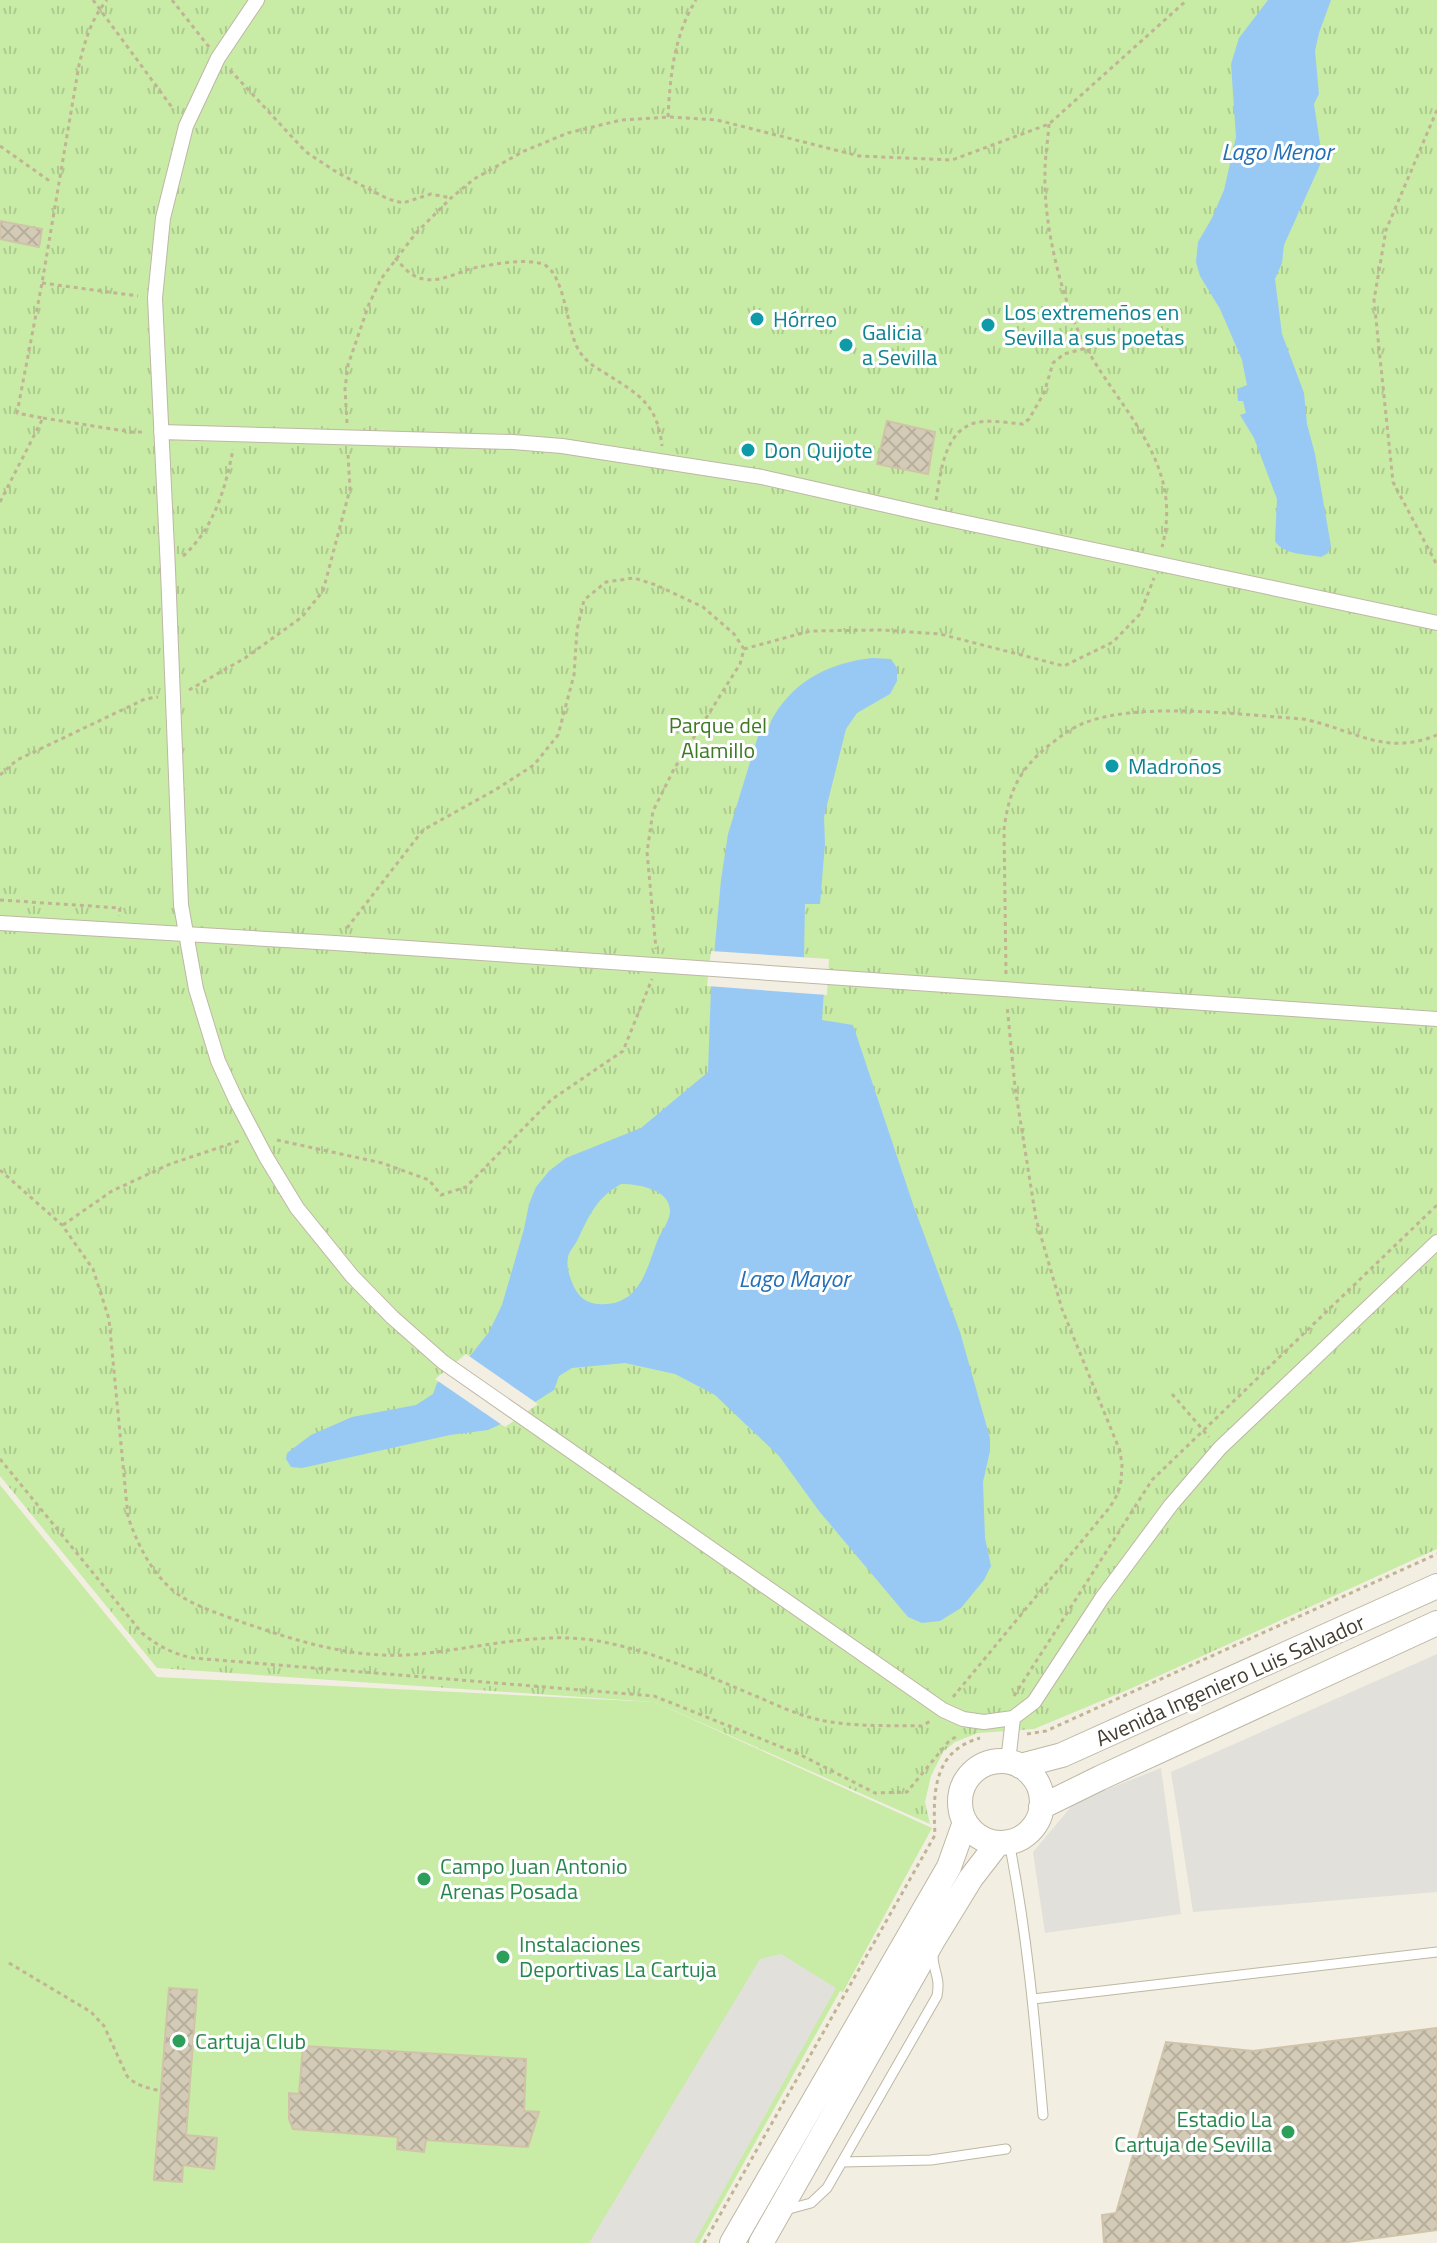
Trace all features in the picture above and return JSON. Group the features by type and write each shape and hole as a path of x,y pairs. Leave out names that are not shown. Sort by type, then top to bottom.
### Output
{"street":[{"path":"257,0 218,58 186,126 163,218 155,298 181,905 196,989 218,1061 255,1135 297,1208 352,1276 443,1362 943,1710 963,1719 984,1722 1013,1718 1034,1702 1102,1598 1171,1505 1220,1448 1437,1242"},
{"path":"161,432 455,439 550,445 664,460 762,477 1437,623"},
{"path":"0,923 1437,1019"},
{"name":"Avenida Ingeniero Luis Salvador","path":"1014,1764 1062,1755 1437,1586"},
{"name":"Avenida Ingeniero Luis Salvador","path":"1041,1807 1437,1623"},
{"path":"1013,1718 1014,1764"},
{"path":"995,1761 1014,1764 1030,1773 1041,1795 1041,1807 1031,1830 1021,1837 1003,1842 985,1840 965,1822 960,1796 972,1773 982,1765 995,1761"},
{"path":"732,2243 949,1867 965,1822"},
{"path":"764,2239 933,1940 971,1878 1003,1842"}],"lane":[{"path":"1003,1842 1019,1895 1033,1999 1043,2115"},
{"path":"764,2239 789,2209 811,2203 827,2188 937,1996 939,1977 932,1964 933,1940"},
{"path":"1033,1999 1437,1952"},
{"path":"842,2162 931,2160 1006,2149"}],"path":[{"path":"93,0 186,126"},
{"path":"107,0 99,8 87,33 79,65 17,413 131,432 161,432"},
{"path":"172,0 218,58 306,152 388,199 403,203 431,194 451,198"},
{"path":"668,117 677,49 686,17 696,0"},
{"path":"0,775 17,760 145,699 188,691 245,658 302,617 323,591 350,489 345,389 348,365 369,304 381,279 416,233 474,179 524,151 568,133 621,120 668,117 717,120 859,156 952,160 1049,124 1187,0"},
{"path":"1437,110 1386,230 1374,300 1393,482 1437,565"},
{"path":"744,649 810,631 882,630 940,634 1064,666 1113,642 1140,614 1167,529 1165,490 1154,453 1087,348 1063,289 1049,238 1045,174 1049,124"},
{"path":"0,146 51,182"},
{"path":"395,258 413,275 427,280 442,280 476,268 518,263 541,263 552,268 578,350 591,365 645,399 660,431 664,460"},
{"path":"42,283 155,298"},
{"path":"934,516 950,443 961,430 976,422 1023,424 1044,393 1053,363 1064,354 1087,348"},
{"path":"0,502 43,418"},
{"path":"168,570 195,546 209,524 224,485 236,434"},
{"path":"62,1225 112,1191 170,1164 255,1135 382,1163 429,1180 441,1195 466,1187 551,1100 623,1051 657,965 647,852 653,811 674,769 740,664 744,649 734,634 703,607 656,585 634,578 606,582 584,600 577,630 574,675 558,735 534,765 423,830 335,943"},
{"path":"0,1170 62,1225 93,1269 109,1319 128,1517 136,1542 148,1561 168,1586 188,1600 284,1637 356,1652 425,1654 549,1637 586,1638 631,1647 671,1661 802,1715 833,1723 922,1726 943,1710 1110,1507 1117,1495 1121,1473 1117,1439 1062,1309 1036,1219 1015,1087 1007,1017 1004,829 1011,794 1021,773 1063,734 1085,723 1114,716 1181,712 1303,719 1385,744 1410,743 1437,735"},
{"path":"0,900 120,908"},
{"path":"1172,1394 1220,1448"},
{"path":"9,1963 91,2012 104,2026 127,2076 141,2086 161,2091"}],"green space":[{"name":"Parque del Alamillo","path":"0,0 1437,0 1437,1549 1132,1688 1034,1729 978,1733 955,1742 943,1752 931,1776 925,1802 930,1824 654,1702 157,1668 0,1476"},
{"name":"Instalaciones Deportivas La Cartuja","path":"0,1485 157,1677 654,1702 932,1828 843,1992 840,1991 699,2243 0,2243"}],"shaded area":[{"path":"1437,1654 1437,1892 1193,1912 1171,1772"},
{"path":"1161,1768 1181,1914 1045,1933 1033,1852 1075,1802"},
{"path":"781,1954 836,1988 694,2243 589,2243 760,1959"}],"water":[{"name":"Lago Menor","path":"1268,0 1331,0 1315,51 1319,94 1314,104 1321,150 1320,165 1284,245 1282,263 1275,279 1282,334 1304,393 1307,424 1331,546 1328,553 1321,557 1283,549 1275,541 1277,499 1254,438 1240,415 1246,413 1243,401 1238,401 1237,389 1247,385 1242,360 1196,262 1198,242 1224,190 1236,137 1231,64 1239,38"},
{"name":"Lago Mayor","path":"872,658 891,659 897,668 897,681 890,694 857,713 846,729 824,817 820,904 805,904 804,959 826,961 822,1020 853,1025 960,1332 990,1438 983,1482 985,1538 991,1566 984,1580 961,1608 940,1621 922,1623 908,1617 819,1511 779,1456 715,1395 675,1374 625,1363 572,1368 559,1376 554,1390 488,1430 450,1435 302,1468 291,1467 286,1459 287,1453 311,1435 352,1417 416,1405 433,1394 437,1383 470,1356 489,1332 502,1305 529,1204 536,1187 549,1171 566,1158 641,1128 708,1072 711,988 721,880 728,834 759,733 765,736 784,701 817,674 829,668","holes":["621,1184 659,1193 669,1204 669,1218 645,1274 632,1293 612,1303 598,1304 581,1297 574,1287 568,1269 569,1255 599,1202"]}],"pier":[{"path":"711,951 829,959 827,995 707,986"},
{"path":"466,1354 538,1404 505,1427 435,1379"}],"building":[{"path":"0,221 42,229 39,247 0,239"},
{"path":"887,421 935,432 928,474 877,464"},
{"name":"Cartuja Club","path":"169,1988 197,1990 186,2135 217,2138 214,2169 183,2165 182,2182 154,2180"},
{"name":"Estadio La Cartuja de Sevilla","path":"1437,2028 1437,2230 1340,2243 1104,2243 1102,2215 1116,2213 1166,2042 1253,2051"},
{"path":"303,2046 526,2059 524,2111 539,2112 528,2147 426,2140 424,2152 397,2149 398,2137 293,2129 289,2119 289,2093 299,2094"}],"place":[{"name":"Hórreo","path":"757,319"},
{"name":"Los extremeños en Sevilla a sus poetas","path":"988,325"},
{"name":"Galicia a Sevilla","path":"846,345"},
{"name":"Don Quijote","path":"748,450"},
{"name":"Madroños","path":"1112,766"},
{"name":"Campo Juan Antonio Arenas Posada","path":"424,1879"},
{"name":"Instalaciones Deportivas La Cartuja","path":"503,1957"},
{"name":"Cartuja Club","path":"179,2041"},
{"name":"Estadio La Cartuja de Sevilla","path":"1288,2132"}]}
